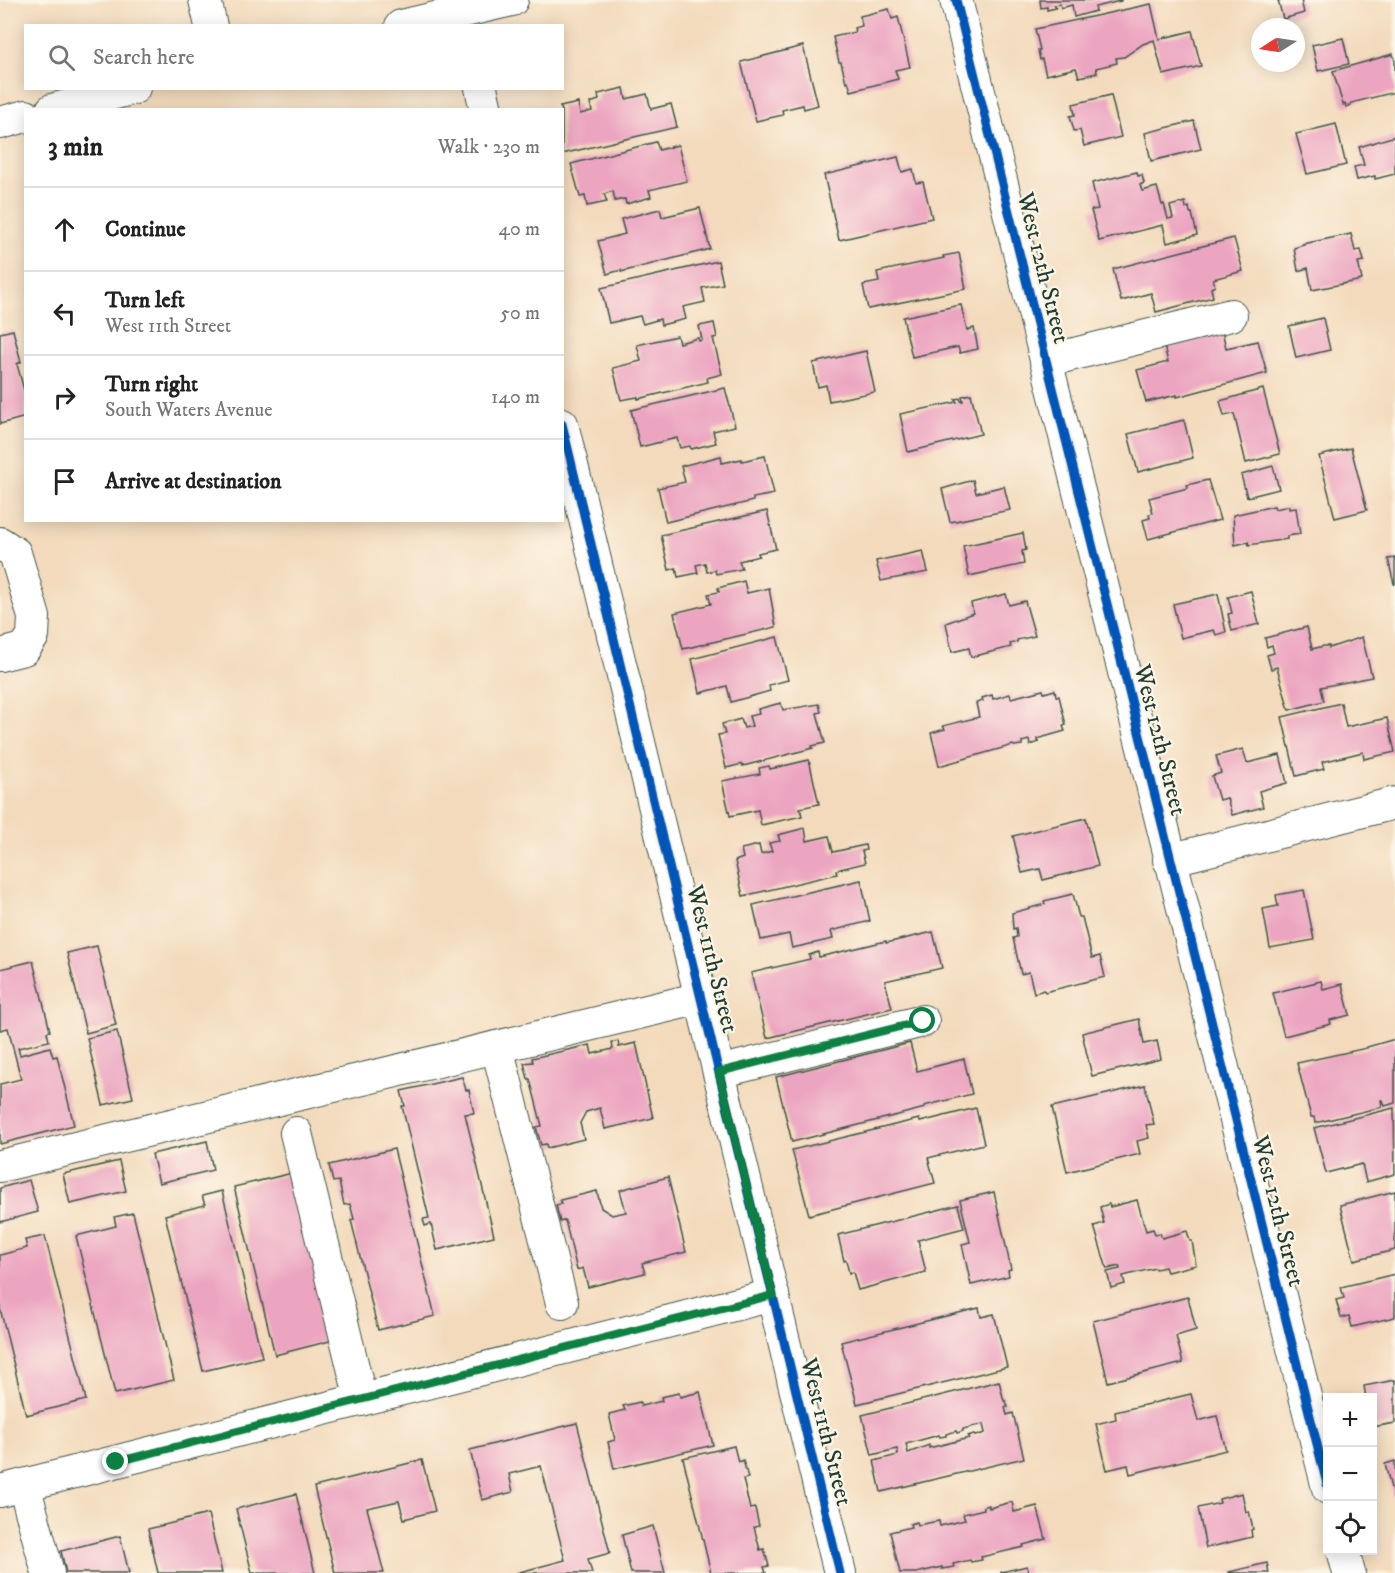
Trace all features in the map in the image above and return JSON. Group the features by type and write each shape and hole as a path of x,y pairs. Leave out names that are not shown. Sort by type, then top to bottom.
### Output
{"street":[{"path":"205,0 211,24"},
{"path":"410,24 512,0"},
{"name":"West 12th Street","path":"956,0 1169,860 1323,1468"},
{"path":"59,108 127,90"},
{"path":"481,90 486,108"},
{"path":"0,123 24,117"},
{"path":"1046,361 1231,315"},
{"name":"West 11th Street","path":"564,432 840,1573"},
{"path":"0,543 15,553 33,617 33,636 24,649 0,655"},
{"path":"1169,860 1395,803"},
{"path":"0,1166 701,998"},
{"path":"719,1072 923,1021"},
{"path":"497,1047 562,1303"},
{"path":"296,1133 361,1400"},
{"path":"48,1573 12,1488 773,1295"},
{"path":"1344,1555 1349,1573"}],"building":[{"path":"1040,0 1121,1 1095,7 1096,11 1074,17 1072,5 1061,8 1060,4 1054,5 1056,8 1047,10 1047,7 1041,8"},
{"path":"1278,0 1301,0 1304,13 1283,18"},
{"path":"1151,4 1159,39 1192,31 1201,66 1163,75 1154,40 1143,44 1124,57 1116,58 1117,63 1096,68 1097,73 1079,77 1076,68 1046,75 1042,59 1040,60 1035,29"},
{"path":"889,9 892,19 898,17 910,67 895,70 898,79 851,91 841,62 839,62 833,37 855,32 854,28 862,26 860,16"},
{"path":"1343,38 1349,64 1318,71 1312,45"},
{"path":"803,46 818,105 804,109 803,105 782,110 783,115 756,121 741,62"},
{"path":"1393,54 1395,92 1351,103 1346,107 1345,104 1343,105 1333,71"},
{"path":"624,88 626,99 647,94 651,109 671,104 677,127 564,154 564,108 560,107 578,103 580,114 592,111 590,103 599,100 598,94"},
{"path":"1111,95 1121,137 1084,146 1080,130 1074,131 1070,116 1075,115 1073,104"},
{"path":"1194,121 1201,149 1151,161 1145,133"},
{"path":"1336,124 1346,165 1307,174 1296,134"},
{"path":"1395,136 1395,174 1375,179 1375,176 1357,180 1354,167 1364,165 1359,147"},
{"path":"656,142 659,150 678,145 687,181 649,190 651,197 626,204 625,199 615,201 613,191 604,194 607,202 587,206 585,196 580,197 571,164"},
{"path":"898,157 902,172 913,169 916,183 923,182 932,218 839,240 824,175"},
{"path":"1137,172 1138,176 1142,175 1144,183 1140,185 1142,191 1157,187 1168,219 1173,218 1170,206 1185,202 1186,208 1189,207 1192,213 1197,235 1167,243 1163,225 1099,241 1091,210 1098,209 1092,183"},
{"path":"700,208 710,249 607,274 598,241 625,234 621,219 660,209 662,217"},
{"path":"1351,234 1355,251 1361,250 1364,261 1358,262 1362,280 1312,290 1308,268 1298,271 1294,248"},
{"path":"1234,238 1243,271 1213,279 1215,286 1211,288 1213,297 1156,312 1151,293 1121,301 1113,269"},
{"path":"959,253 966,289 868,309 863,285 879,282 877,272"},
{"path":"718,261 723,284 702,288 705,302 683,307 686,319 661,325 660,319 643,324 640,316 609,323 601,288"},
{"path":"961,305 967,330 974,328 978,349 960,353 958,347 912,357 903,317"},
{"path":"1323,318 1330,350 1296,358 1289,326"},
{"path":"714,323 717,337 713,338 722,374 707,378 708,382 638,399 638,397 621,400 613,368 641,361 637,345 677,336 679,343 698,338 699,341 702,340 699,326"},
{"path":"13,330 21,362 17,364 24,390 24,418 0,424 0,333"},
{"path":"1222,331 1226,348 1258,341 1267,373 1177,397 1177,395 1146,402 1137,370 1168,362 1164,346"},
{"path":"866,351 875,392 829,401 826,385 818,387 813,363"},
{"path":"725,388 735,426 713,431 716,443 691,449 690,446 680,448 677,438 640,447 631,410"},
{"path":"1263,389 1280,454 1246,463 1234,414 1224,416 1220,401"},
{"path":"971,394 981,434 908,452 900,414 957,402 955,399 960,398 963,401 962,396"},
{"path":"1184,420 1193,458 1138,472 1128,434"},
{"path":"1351,448 1367,510 1335,518 1319,456"},
{"path":"721,456 722,463 765,456 774,494 666,522 658,488 685,482 681,466"},
{"path":"1273,466 1279,489 1247,497 1241,475"},
{"path":"973,480 976,493 1004,486 1010,510 950,522 942,489"},
{"path":"1208,480 1220,520 1148,539 1143,520 1150,518 1149,514 1153,513 1149,498 1188,488 1187,485"},
{"path":"1274,506 1275,509 1289,506 1289,509 1296,508 1300,534 1287,536 1287,539 1235,545 1233,515"},
{"path":"767,511 776,549 739,561 742,569 716,574 715,570 707,572 705,563 696,565 698,573 678,577 676,568 669,570 661,535"},
{"path":"1023,533 1026,550 1022,551 1024,564 969,576 963,546"},
{"path":"923,551 928,572 881,581 876,561"},
{"path":"1395,558 1395,584 1394,584 1388,559"},
{"path":"744,581 747,593 769,588 776,627 683,649 674,613 711,604 708,594 719,592 718,588"},
{"path":"1251,591 1259,624 1232,631 1228,614 1232,613 1228,597"},
{"path":"1006,594 1009,605 1025,601 1035,636 1017,640 1010,644 1011,647 971,657 969,648 952,652 946,623 973,613 971,603"},
{"path":"1218,594 1226,632 1216,635 1214,630 1181,638 1173,604"},
{"path":"1307,627 1312,649 1324,646 1329,646 1329,648 1362,637 1372,677 1321,687 1324,701 1289,710 1277,667 1271,669 1267,655 1274,653 1272,645 1267,647 1265,638"},
{"path":"777,637 788,680 769,685 770,691 731,702 727,686 700,693 692,659"},
{"path":"1043,690 1044,693 1055,690 1056,696 1059,696 1066,725 1063,726 1065,731 1037,739 1039,742 1030,745 1029,740 1022,742 1022,745 1013,745 939,766 931,733 945,729 943,726 979,717 976,703 983,701 982,698 992,695 993,699 1010,694 1011,698"},
{"path":"781,703 783,710 819,704 821,712 817,713 825,743 743,766 742,764 726,768 718,735 725,734 722,724 741,719 744,728 752,726 749,716 759,714 758,709"},
{"path":"1341,703 1346,727 1387,718 1395,752 1364,759 1363,752 1322,762 1324,769 1296,776 1282,717"},
{"path":"1243,749 1247,763 1280,755 1287,783 1259,791 1263,807 1232,815 1227,798 1219,800 1212,776 1221,773 1216,756"},
{"path":"809,760 819,804 800,808 802,816 761,825 758,810 730,816 722,781 760,774 759,768 769,766 770,769"},
{"path":"1086,818 1098,866 1043,880 1040,869 1022,873 1013,836"},
{"path":"805,828 807,841 829,836 833,852 865,845 866,850 862,851 865,863 836,870 837,874 743,896 735,861 743,858 741,849 759,845 761,854 772,851 769,843 780,841 778,835"},
{"path":"861,880 870,921 831,931 833,939 792,948 789,934 761,940 753,905"},
{"path":"1304,890 1314,940 1270,948 1263,909 1278,906 1276,895"},
{"path":"1073,894 1079,917 1082,917 1092,958 1100,956 1105,977 1034,993 1029,972 1021,974 1013,938 1017,937 1016,928 1013,929 1012,913 1045,904 1044,901"},
{"path":"933,932 942,968 885,981 892,1008 767,1038 751,973 810,959 809,955 818,952 819,957"},
{"path":"97,946 116,1025 86,1033 67,953"},
{"path":"33,961 50,1031 47,1032 49,1041 18,1048 20,1055 50,1047 53,1057 57,1056 74,1125 0,1144 0,1084 21,1079 8,1028 0,1030 0,969"},
{"path":"1321,981 1323,989 1342,984 1350,1015 1330,1020 1331,1024 1284,1036 1273,993"},
{"path":"1139,1019 1144,1044 1157,1041 1161,1059 1092,1076 1082,1033"},
{"path":"117,1031 133,1098 103,1105 87,1038"},
{"path":"1395,1039 1395,1103 1385,1106 1381,1100 1382,1107 1315,1123 1314,1117 1311,1117 1297,1063 1367,1048"},
{"path":"618,1041 619,1047 636,1043 653,1118 605,1129 600,1108 586,1112 580,1123 584,1139 547,1148 546,1144 541,1145 536,1127 542,1126 524,1063 533,1062 532,1058 590,1045 592,1054 613,1049 612,1042"},
{"path":"910,1043 917,1071 964,1059 972,1094 792,1142 776,1077"},
{"path":"462,1077 466,1090 469,1090 474,1113 465,1114 494,1236 437,1250 431,1224 425,1226 423,1219 429,1218 402,1106 405,1106 401,1091"},
{"path":"1145,1085 1154,1124 1146,1125 1149,1138 1137,1141 1140,1154 1067,1172 1052,1107"},
{"path":"976,1108 984,1144 928,1158 935,1183 809,1215 792,1150 919,1119 920,1122"},
{"path":"1394,1108 1395,1174 1366,1182 1362,1164 1326,1173 1314,1128"},
{"path":"207,1141 213,1170 159,1183 152,1154"},
{"path":"394,1149 435,1316 378,1330 351,1220 354,1219 350,1204 344,1205 339,1181 333,1182 329,1165"},
{"path":"119,1161 126,1191 70,1204 63,1174"},
{"path":"301,1171 305,1214 300,1215 303,1231 307,1230 334,1340 275,1355 234,1187"},
{"path":"668,1177 686,1252 642,1263 645,1273 588,1287 583,1268 577,1270 565,1220 560,1222 556,1205 561,1204 560,1200 597,1191 601,1208 612,1215 626,1212 620,1190"},
{"path":"29,1180 38,1212 0,1222 0,1188"},
{"path":"222,1191 262,1357 203,1371 165,1215 205,1205 202,1196"},
{"path":"1395,1191 1395,1250 1354,1260 1340,1205"},
{"path":"994,1192 1011,1269 1008,1270 1009,1276 971,1285 962,1244 970,1242 960,1200"},
{"path":"1137,1200 1146,1231 1153,1229 1155,1234 1160,1233 1162,1238 1187,1231 1192,1241 1196,1265 1167,1272 1165,1267 1155,1268 1123,1276 1125,1284 1111,1288 1107,1272 1120,1269 1119,1266 1107,1269 1094,1226 1104,1223 1100,1207 1109,1204 1110,1207"},
{"path":"958,1205 964,1228 918,1240 926,1272 858,1290 853,1272 849,1273 846,1260 844,1261 838,1235"},
{"path":"133,1213 174,1380 115,1394 76,1236 116,1226 114,1217"},
{"path":"45,1236 86,1400 26,1415 0,1308 0,1255 27,1248 25,1240"},
{"path":"1395,1274 1395,1317 1352,1327 1349,1316 1341,1318 1336,1300 1344,1298 1341,1287"},
{"path":"1188,1297 1196,1330 1176,1336 1183,1363 1108,1382 1093,1321"},
{"path":"979,1308 981,1317 994,1314 1007,1367 857,1404 841,1342"},
{"path":"1395,1380 1395,1423 1377,1426 1377,1393 1365,1393 1364,1386"},
{"path":"999,1381 1004,1401 1008,1407 1005,1407 1007,1415 1013,1413 1024,1458 881,1492 874,1461 898,1455 897,1449 872,1455 862,1415","holes":["983,1424 985,1433 975,1436 974,1434 968,1436 969,1438 929,1448 929,1445 908,1453 906,1444 939,1435 940,1437 946,1436 946,1434 956,1431 957,1433 963,1429"]},
{"path":"700,1392 713,1445 614,1469 608,1442 615,1440 609,1414 625,1410 623,1406 640,1402 641,1406 662,1401 661,1397 679,1393 680,1397"},
{"path":"1191,1394 1198,1421 1217,1416 1226,1450 1130,1474 1128,1465 1107,1470 1096,1424 1116,1419 1115,1412"},
{"path":"577,1423 610,1553 588,1559 592,1573 516,1573 565,1560 541,1466 509,1474 513,1492 482,1500 470,1450"},
{"path":"734,1446 738,1462 743,1460 748,1478 743,1479 750,1509 755,1508 759,1526 754,1527 760,1550 764,1549 769,1566 764,1567 766,1573 711,1573 683,1458"},
{"path":"422,1460 435,1511 404,1519 399,1501 367,1508 384,1573 335,1573 314,1487"},
{"path":"1395,1461 1395,1499 1394,1500 1385,1464"},
{"path":"1242,1493 1246,1512 1249,1511 1253,1529 1251,1530 1252,1537 1206,1548 1198,1508 1220,1503 1219,1499"},
{"path":"296,1494 315,1573 252,1573 236,1509"},
{"path":"1012,1502 1014,1512 1037,1506 1046,1539 1023,1545 1024,1547 981,1557 982,1560 953,1564 954,1567 900,1573 890,1532 911,1527 910,1524 917,1522 918,1525 939,1521 940,1526 965,1520 963,1514 984,1509 983,1507 989,1505 989,1508"},
{"path":"208,1514 222,1573 158,1573 148,1529"},
{"path":"653,1526 665,1573 631,1573 622,1535"},
{"path":"120,1536 129,1573 66,1573 61,1551"},
{"path":"1267,1563 1269,1573 1229,1573 1229,1572"},
{"path":"1027,1566 1029,1573 1001,1573 1001,1572"}],"cycle path":[{"path":"956,0 1323,1468"},
{"path":"564,432 840,1573"}],"route":[{"path":"116,1462 773,1295 719,1072 923,1021"}]}
